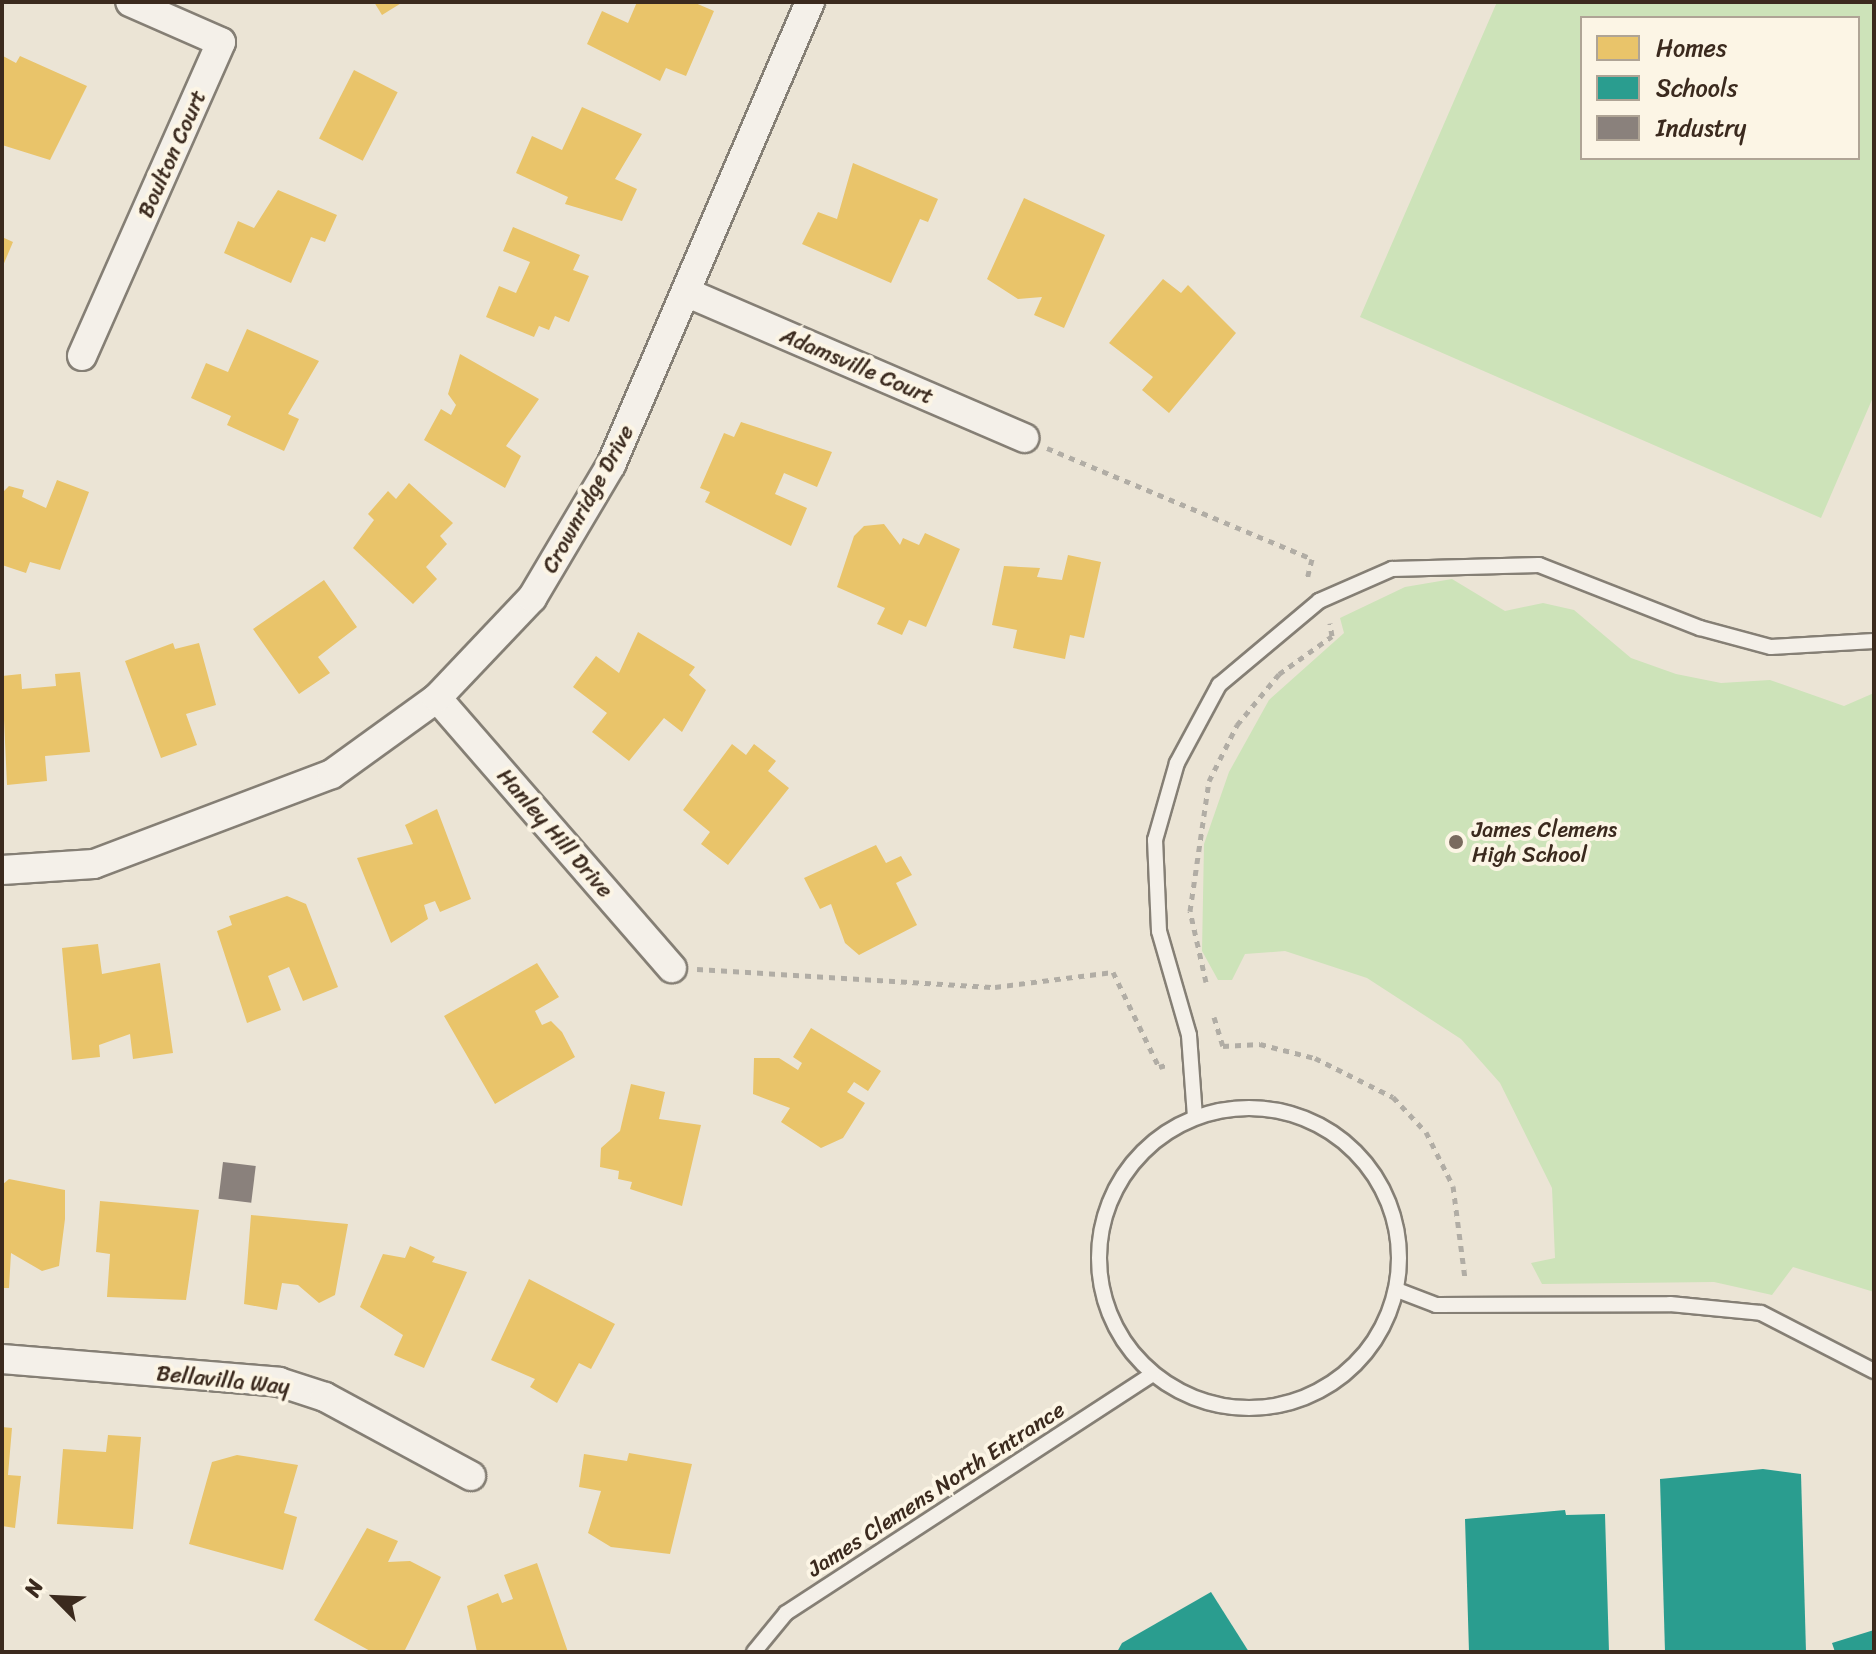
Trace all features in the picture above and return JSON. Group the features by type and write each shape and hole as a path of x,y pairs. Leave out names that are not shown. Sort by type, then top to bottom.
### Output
{"street":[{"name":"Boulton Court","path":"82,356 221,42 130,2"},
{"name":"Crownridge Drive","path":"2,870 94,864 239,814 332,774 437,698 532,598 577,529 690,294 812,5"},
{"name":"Adamsville Court","path":"690,294 1024,438"},
{"name":"Hanley Hill Drive","path":"437,698 672,968"},
{"name":"Bellavilla Way","path":"2,1359 279,1382 325,1397 471,1476"}],"lane":[{"path":"1195,1117 1189,1035 1159,931 1155,840 1177,763 1219,685 1319,601 1392,569 1539,565 1700,628 1771,647 1855,647 1874,641"},
{"path":"1855,647 1874,633"},
{"path":"1240,1107 1286,1111 1329,1129 1364,1159 1392,1214 1397,1290 1377,1338 1343,1376 1298,1401 1234,1407 1197,1400 1152,1374 1119,1334 1101,1286 1101,1234 1117,1185 1150,1144 1195,1117 1240,1107"},
{"path":"1397,1290 1436,1305 1670,1304 1761,1313 1874,1371"},
{"name":"James Clemens North Entrance","path":"754,1652 786,1613 1152,1374"}],"path":[{"path":"1024,438 1312,559 1307,579"},
{"path":"1206,982 1190,911 1209,781 1237,725 1279,674 1332,636 1330,623"},
{"path":"672,968 995,987 1113,972 1159,1067 1171,1063"},
{"path":"1214,1017 1223,1046 1260,1044 1315,1058 1393,1097 1426,1132 1453,1186 1465,1278"}],"green space":[{"path":"1497,2 1874,2 1874,395 1821,518 1360,317"},
{"path":"1452,579 1505,611 1543,603 1574,610 1631,658 1676,674 1721,683 1770,680 1844,706 1874,693 1874,1292 1793,1267 1772,1295 1714,1282 1542,1284 1531,1263 1555,1258 1552,1188 1500,1083 1461,1039 1367,978 1285,951 1245,954 1232,980 1218,980 1202,951 1204,844 1229,772 1269,700 1344,633 1340,618 1405,587"}],"building: Homes":[{"path":"374,2 403,2 382,15"},
{"path":"637,2 693,2 714,11 686,76 666,68 660,81 587,44 602,11 628,23"},
{"path":"3,56 16,63 20,56 87,86 50,160 2,145"},
{"path":"354,70 398,92 363,161 319,139"},
{"path":"582,107 642,134 615,179 637,189 622,221 565,204 568,197 516,173 532,136 562,150"},
{"path":"853,163 938,199 928,222 920,219 891,283 802,244 818,212 837,219"},
{"path":"278,190 337,215 325,242 311,237 291,283 224,253 238,221 254,228"},
{"path":"1024,198 1105,235 1064,328 1034,315 1042,297 1018,299 987,279"},
{"path":"513,227 580,255 573,270 589,276 569,322 555,316 549,330 539,326 534,337 486,317 499,286 516,293 530,262 503,251"},
{"path":"2,237 13,242 2,268"},
{"path":"1163,279 1181,293 1188,285 1236,333 1169,413 1142,390 1153,377 1109,343"},
{"path":"247,329 319,361 288,414 299,419 284,451 227,425 231,416 191,398 206,363 228,372"},
{"path":"460,354 539,399 506,446 521,456 505,488 424,440 441,409 451,415 456,405 448,394"},
{"path":"741,422 832,452 817,487 784,473 775,494 807,508 791,546 705,502 710,492 700,488 724,433 734,437"},
{"path":"57,480 89,492 60,570 30,562 26,573 2,565 2,493 9,486 24,490 22,497 46,508"},
{"path":"409,483 453,523 440,536 447,544 426,567 437,579 413,604 353,548 374,520 368,514 388,491 396,499"},
{"path":"884,524 900,545 903,538 919,545 925,533 960,549 926,627 909,620 902,635 877,624 885,608 837,587 854,536 864,526"},
{"path":"1068,555 1101,562 1084,638 1070,635 1065,659 1013,648 1017,630 992,625 1004,566 1040,568 1037,577 1062,580"},
{"path":"324,580 357,627 318,657 330,673 299,694 253,629"},
{"path":"638,632 695,667 689,675 706,690 682,732 664,718 629,761 592,732 607,713 573,687 596,656 619,673"},
{"path":"173,643 175,649 199,643 216,705 186,714 197,745 161,758 125,661"},
{"path":"80,672 90,752 45,756 47,781 7,785 2,676 21,674 22,689 56,686 55,674"},
{"path":"732,744 746,755 754,744 776,761 768,771 789,788 728,865 701,844 710,832 683,810"},
{"path":"437,809 471,899 440,912 435,901 424,905 428,919 391,943 357,858 413,844 405,825"},
{"path":"876,845 886,863 901,856 912,875 896,883 917,925 859,955 845,943 831,904 820,909 804,878"},
{"path":"287,896 306,904 338,987 303,1001 289,967 268,976 281,1010 247,1023 217,931 232,925 229,916"},
{"path":"98,944 102,974 160,963 173,1053 133,1059 130,1034 99,1045 100,1057 72,1060 62,948"},
{"path":"537,963 559,997 535,1011 542,1025 551,1021 562,1032 575,1057 495,1104 444,1016"},
{"path":"811,1028 881,1071 868,1091 854,1082 847,1092 865,1103 843,1138 821,1148 781,1122 790,1108 753,1094 754,1058 779,1058 798,1070 802,1063 793,1057"},
{"path":"631,1084 665,1092 659,1119 701,1125 682,1206 630,1189 632,1182 618,1179 619,1171 600,1167 601,1148 620,1131"},
{"path":"9,1179 65,1190 65,1219 59,1266 42,1271 11,1253 9,1288 2,1288 2,1185"},
{"path":"100,1201 199,1210 186,1300 107,1297 110,1254 96,1252"},
{"path":"251,1215 348,1224 335,1295 319,1303 298,1285 282,1283 277,1310 244,1304"},
{"path":"410,1246 435,1257 432,1262 467,1272 424,1368 394,1355 403,1335 360,1307 383,1254 405,1258"},
{"path":"529,1279 615,1324 591,1369 579,1363 557,1403 530,1387 535,1379 491,1360"},
{"path":"2,1427 12,1428 8,1475 21,1476 15,1528 2,1526"},
{"path":"108,1435 141,1437 133,1529 57,1524 63,1449 106,1452"},
{"path":"629,1453 692,1464 670,1554 611,1547 588,1533 601,1491 579,1487 584,1454 627,1461"},
{"path":"237,1455 298,1465 284,1513 297,1517 283,1570 189,1544 212,1462"},
{"path":"367,1528 398,1541 388,1562 410,1561 441,1577 404,1652 372,1652 314,1620"},
{"path":"537,1563 568,1652 477,1652 467,1606 498,1593 502,1603 513,1599 504,1575"}],"building: Schools":[{"path":"1763,1469 1801,1474 1806,1652 1665,1652 1660,1479"},
{"path":"1565,1510 1566,1515 1605,1514 1609,1652 1469,1652 1465,1519"},
{"path":"1211,1592 1249,1652 1117,1652 1122,1643"},
{"path":"1874,1630 1874,1652 1835,1652 1832,1643"}],"building: Industry":[{"path":"223,1162 256,1166 251,1203 218,1199"}],"place":[{"name":"James Clemens High School","path":"1456,842"}]}
